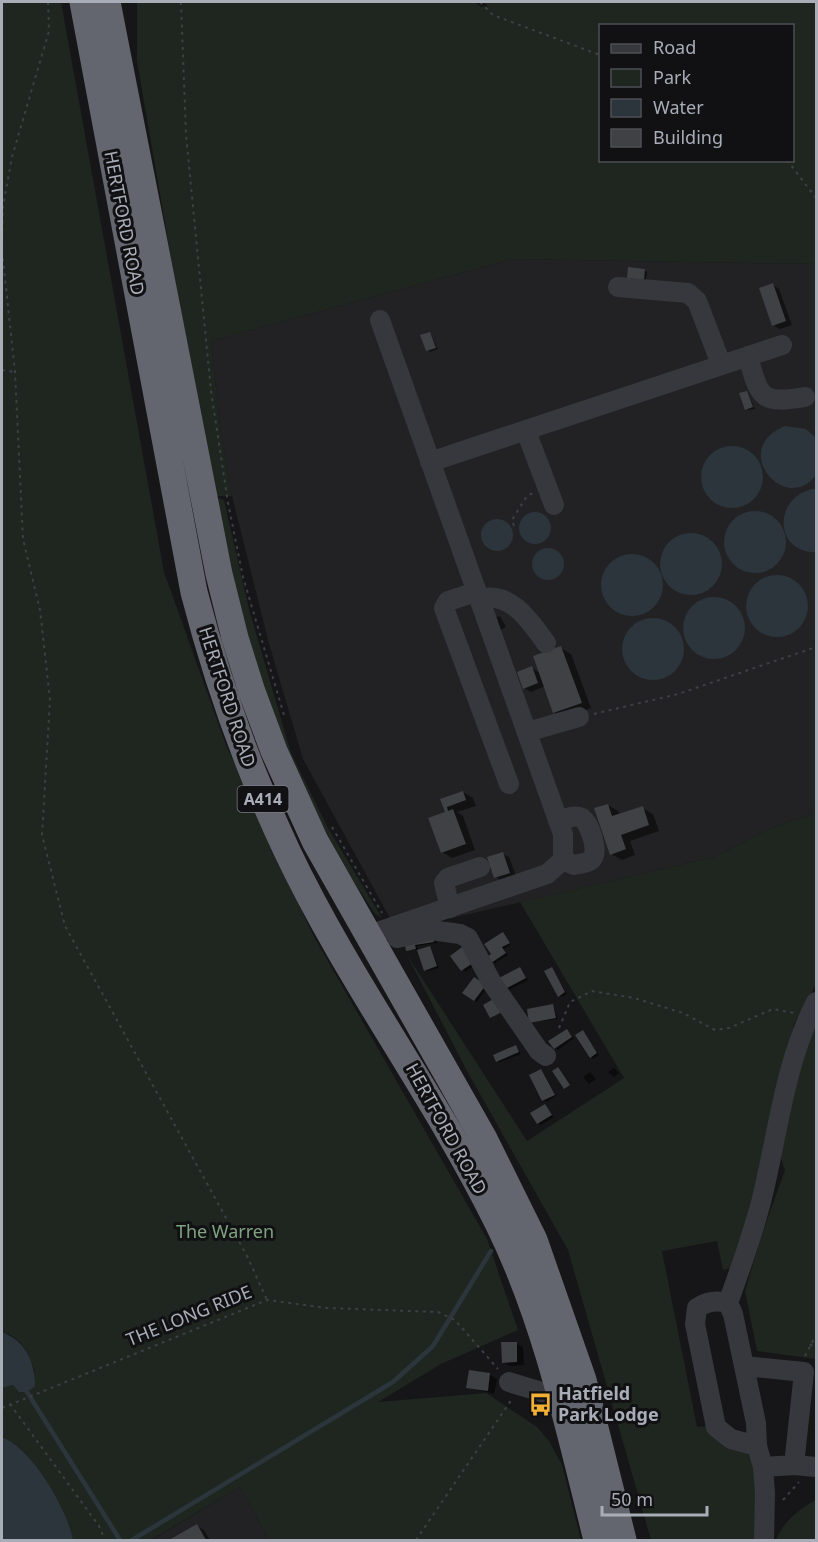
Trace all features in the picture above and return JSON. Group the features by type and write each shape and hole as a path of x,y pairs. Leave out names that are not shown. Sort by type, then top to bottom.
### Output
{"highway":[{"name":"HERTFORD ROAD","path":"83,2 194,592 217,677 253,777 288,853 356,977 444,1121 499,1225 545,1341 560,1390 597,1540"},
{"name":"HERTFORD ROAD","path":"107,2 207,515 235,638 274,751 315,841 378,937 534,1240 583,1380 623,1540"},
{"path":"112,30 122,2"}],"lane":[{"path":"618,287 688,293 697,301 721,364"},
{"path":"378,937 450,908 547,874 562,860 564,847 558,821 527,732 380,320"},
{"path":"430,462 782,345"},
{"path":"748,356 760,393 769,400 782,401 805,397"},
{"path":"526,431 554,505"},
{"path":"509,784 444,608 448,601 478,596 500,598 532,624 546,643"},
{"path":"527,732 579,717"},
{"path":"558,821 575,816 581,818 587,825 594,844 594,856 591,860 574,865 562,860"},
{"path":"450,908 444,883 448,878 480,867"},
{"path":"378,937 431,930 454,932 468,938 492,983 539,1051 546,1056"},
{"path":"764,1540 765,1505 756,1423 745,1366 728,1303 761,1201 785,1090 813,1009"},
{"path":"728,1303 719,1301 704,1304 697,1308 695,1315 714,1420 725,1436 757,1446"},
{"path":"745,1366 804,1372 805,1466 762,1467"},
{"path":"515,1384 545,1394 560,1390"}],"path":[{"path":"48,2 49,31 12,157 3,207 2,250 15,372 23,539 40,609 50,700 42,835 65,926 247,1256 267,1300"},
{"path":"181,2 186,135 212,403 228,504 243,577 285,718"},
{"path":"480,2 493,15 599,55"},
{"path":"789,162 816,198"},
{"path":"2,370 15,372"},
{"path":"514,526 512,520 526,496 547,486"},
{"path":"579,717 678,694 816,647"},
{"path":"330,823 378,937"},
{"path":"559,1028 570,1002 592,991 634,998 683,1013 715,1030 729,1028 773,1009 813,1009"},
{"name":"THE LONG RIDE","path":"2,1408 267,1300 327,1308 438,1312 455,1320 515,1384"},
{"path":"804,1372 805,1351 816,1335"},
{"path":"810,1344 816,1349"},
{"path":"416,1540 515,1384"},
{"path":"10,1404 99,1526 105,1540"},
{"path":"765,1505 776,1504 785,1498 801,1479 805,1466"}],"shaded area":[{"path":"513,259 816,264 816,813 773,827 714,857 397,931 303,759 268,640 232,496 221,434 211,341"},
{"path":"240,1487 269,1540 152,1540"}],"green space":[{"name":"The Warren","path":"2,2 61,2 164,572 226,745 313,935 487,1239 518,1330 441,1364 378,1402 486,1393 537,1427 549,1441 562,1465 581,1540 269,1540 240,1487 151,1540 73,1540 64,1513 47,1481 25,1454 2,1437 2,1388 13,1385 35,1371 27,1352 19,1342 9,1334 2,1332"},
{"path":"137,2 475,2 481,7 488,6 484,2 816,2 816,264 513,259 211,341 221,434 232,496 214,496 224,500 249,609 291,753 328,828 382,918 375,914 352,879 306,796 274,722 244,630 212,495 137,61"},
{"path":"816,813 816,984 794,1024 735,1267 723,1270 717,1241 662,1251 697,1427 710,1426 737,1443 751,1459 758,1481 756,1540 651,1540 568,1250 467,1071 407,955 527,1141 624,1078 520,902 714,857 773,827"},
{"path":"816,1017 816,1359 757,1351 745,1291 785,1170 777,1146 795,1079"},
{"path":"816,1500 816,1540 776,1540 792,1517"}],"water":[{"path":"785,426 806,429 816,438 816,475 804,486 790,488 778,484 768,475 762,462 762,449 769,436"},
{"path":"732,446 744,448 754,455 761,465 763,477 761,489 754,499 744,506 732,508 720,506 710,499 703,489 701,477 703,465 710,455 720,448"},
{"path":"816,489 816,552 802,550 792,544 786,535 784,525 785,514 790,503 799,495"},
{"path":"755,511 767,513 777,520 784,530 786,542 784,554 777,564 767,571 755,573 743,571 733,564 726,554 724,542 726,530 733,520 743,513"},
{"path":"535,512 546,517 551,528 546,539 535,544 524,539 519,528 524,517"},
{"path":"497,519 508,524 513,535 508,546 497,551 486,546 481,535 486,524"},
{"path":"691,533 703,535 713,542 720,552 722,564 720,576 713,586 703,593 691,595 679,593 669,586 662,576 660,564 662,552 669,542 679,535"},
{"path":"548,548 559,553 564,564 559,575 548,580 537,575 532,564 537,553"},
{"path":"632,554 644,556 654,563 661,573 663,585 661,597 654,607 644,614 632,616 620,614 610,607 603,597 601,585 603,573 610,563 620,556"},
{"path":"777,575 789,577 799,584 806,594 808,606 806,618 799,628 789,635 777,637 765,635 755,628 748,618 746,606 748,594 755,584 765,577"},
{"path":"714,597 726,599 736,606 743,616 745,628 743,640 736,650 726,657 714,659 702,657 692,650 685,640 683,628 685,616 692,606 702,599"},
{"path":"653,618 665,620 675,627 682,637 684,649 682,661 675,671 665,678 653,680 641,678 631,671 624,661 622,649 624,637 631,627 641,620"},
{"path":"2,1332 17,1341 28,1353 35,1377 35,1386 27,1392 19,1392 13,1385 2,1388"},
{"path":"2,1437 25,1454 47,1481 64,1513 73,1540 2,1540"}],"building":[{"path":"628,267 645,269 644,280 627,278"},
{"path":"773,283 786,321 772,326 759,288"},
{"path":"430,332 436,348 426,351 420,335"},
{"path":"747,391 753,407 745,410 739,393"},
{"path":"561,646 582,703 553,713 533,656"},
{"path":"532,666 538,683 523,689 517,672"},
{"path":"463,791 466,800 447,807 448,811 453,809 466,844 441,853 428,818 445,812 440,799"},
{"path":"608,804 612,816 643,806 649,825 621,835 626,849 610,855 594,808"},
{"path":"503,852 510,873 494,878 487,857"},
{"path":"503,932 510,943 502,947 506,953 491,963 487,957 491,954 484,944"},
{"path":"433,934 434,942 415,945 416,949 406,951 404,939"},
{"path":"430,946 437,966 424,971 417,950"},
{"path":"462,947 473,963 461,971 450,956"},
{"path":"520,967 526,978 505,989 499,978"},
{"path":"552,967 565,992 558,997 544,971"},
{"path":"474,977 486,985 474,1001 462,993"},
{"path":"495,998 502,1012 490,1018 483,1005"},
{"path":"553,1004 556,1018 529,1023 527,1009"},
{"path":"567,1029 572,1037 554,1049 548,1041"},
{"path":"583,1030 597,1053 590,1058 575,1035"},
{"path":"516,1045 519,1052 496,1062 493,1055"},
{"path":"558,1067 570,1085 564,1089 552,1071"},
{"path":"541,1069 555,1095 542,1101 529,1075"},
{"path":"545,1104 552,1115 537,1124 530,1113"},
{"path":"501,1342 517,1342 517,1362 502,1363"},
{"path":"469,1370 490,1373 488,1391 466,1388"},
{"path":"197,1524 206,1540 169,1540"}],"waterway":[{"path":"132,1540 393,1382 433,1346 491,1251"},
{"path":"27,1392 120,1540"}],"place":[{"name":"Hatfield Park Lodge","path":"540,1404"}]}
